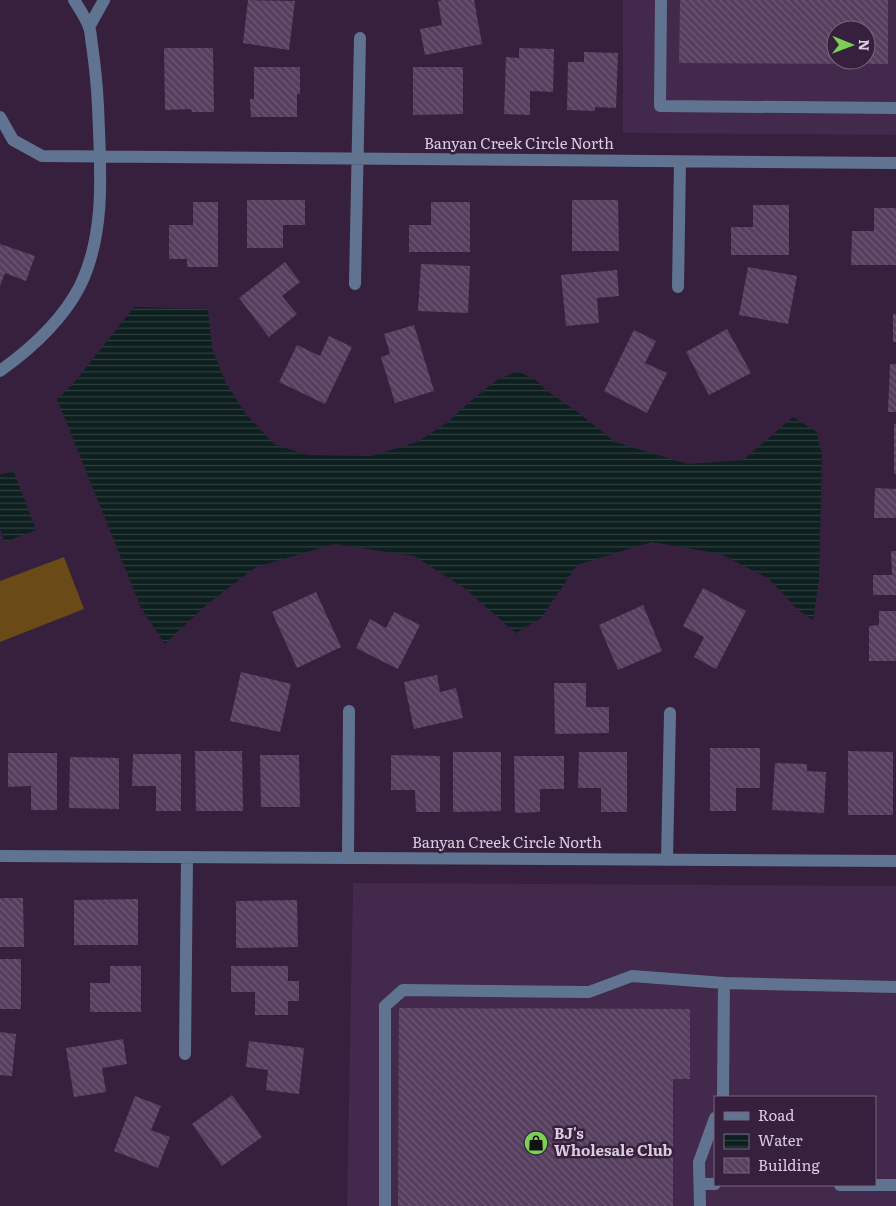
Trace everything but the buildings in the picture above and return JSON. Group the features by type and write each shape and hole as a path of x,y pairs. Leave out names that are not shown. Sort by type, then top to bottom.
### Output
{"street":[{"path":"0,371 48,330 71,302 88,266 97,226 99,157 96,77 89,27 74,0"},
{"path":"89,27 104,0"},
{"path":"661,0 660,106 896,108"},
{"path":"355,284 360,38"},
{"name":"Banyan Creek Circle North","path":"0,117 13,140 42,156 358,160 896,162"},
{"path":"678,287 680,162"},
{"path":"348,858 349,711"},
{"path":"667,860 670,713"},
{"name":"Banyan Creek Circle North","path":"0,856 896,861"},
{"path":"185,1054 187,857"},
{"path":"385,1206 385,1006 403,990 589,992 632,976 724,983 896,987"},
{"path":"723,1096 724,983"},
{"path":"700,1206 700,1162 714,1121"},
{"path":"700,1184 714,1184"},
{"path":"876,1185 896,1185"}],"shaded area":[{"path":"623,0 896,0 896,135 623,133"},
{"path":"64,557 84,609 0,642 0,581"},
{"path":"353,883 896,886 896,1206 347,1206"}],"water":[{"path":"134,307 208,309 212,348 226,383 245,413 274,444 308,455 372,456 417,442 447,423 497,380 518,371 537,381 547,391 615,442 688,464 743,460 793,417 817,432 822,457 819,581 813,620 798,610 769,579 721,554 652,542 577,565 541,618 516,633 463,587 414,556 335,544 256,567 206,605 165,644 141,608 57,399 73,384"},
{"path":"13,470 36,530 5,542 0,529 0,475"}],"place":[{"name":"BJ's Wholesale Club","path":"536,1143"}]}
